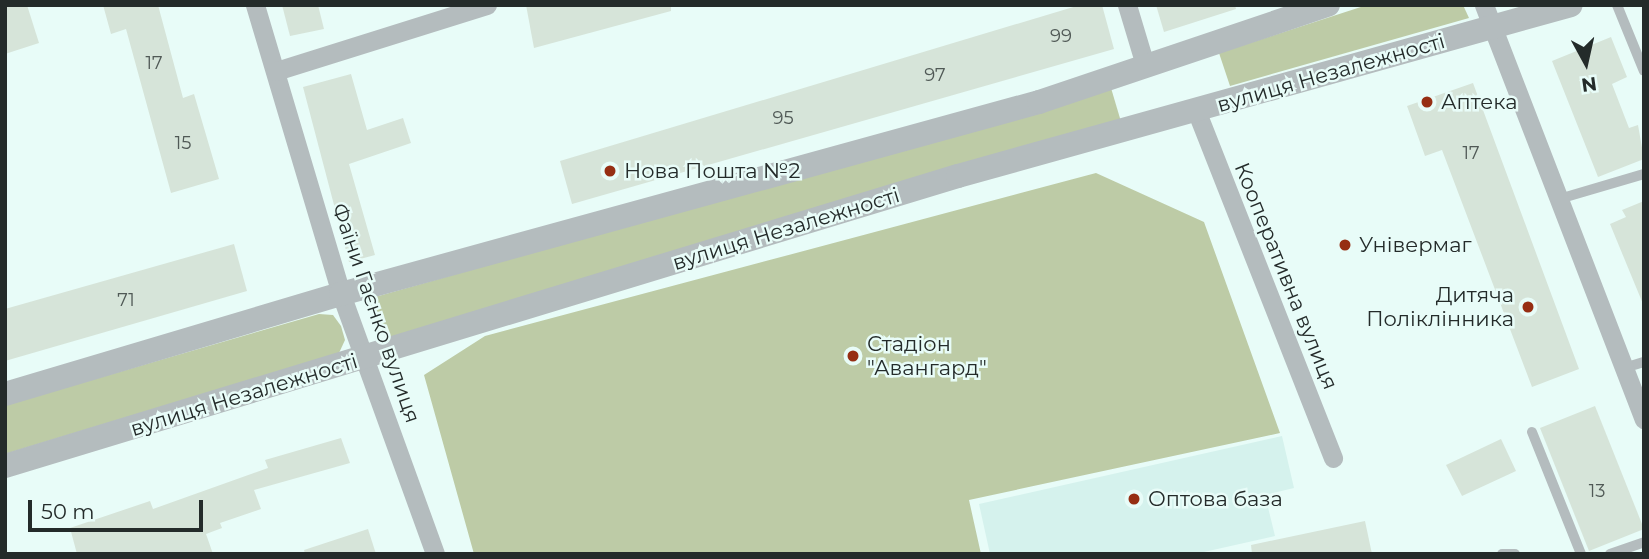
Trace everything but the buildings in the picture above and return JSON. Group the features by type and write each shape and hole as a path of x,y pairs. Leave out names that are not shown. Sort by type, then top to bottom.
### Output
{"street":[{"name":"Фаїни Гаєнко вулиця","path":"255,5 341,294 368,358 435,554"},
{"path":"276,71 487,5"},
{"path":"1127,5 1145,65"},
{"path":"5,394 341,294 1039,102 1328,5"},
{"name":"вулиця Незалежності","path":"5,466 368,358 958,176 1196,110 1488,17 1571,5"},
{"path":"1488,17 1644,419"},
{"name":"Кооперативна вулиця","path":"1196,110 1333,458"}],"lane":[{"path":"1618,5 1644,71"},
{"path":"1559,199 1644,174"},
{"path":"1624,368 1644,362"},
{"path":"1532,432 1581,554"},
{"path":"1610,554 1644,541"},
{"path":"1502,554 1516,554"}],"shaded area":[{"name":"Оптова база","path":"1282,436 1294,488 1265,495 1275,536 1195,554 990,554 979,504"}],"green space":[{"path":"1367,5 1463,5 1469,18 1230,86 1219,53"},
{"path":"1111,88 1122,125 387,342 368,299"},
{"name":"Стадіон \"Авангард\"","path":"1096,173 1204,222 1280,433 969,500 981,554 474,554 424,375 485,336"},
{"path":"319,314 333,315 341,326 345,340 339,353 5,454 5,405"}],"place":[{"name":"Аптека","path":"1427,102"},
{"name":"Нова Пошта №2","path":"610,171"},
{"name":"Універмаг","path":"1345,245"},
{"name":"Дитяча Поліклінника","path":"1528,307"},
{"name":"Стадіон \"Авангард\"","path":"853,356"},
{"name":"Оптова база","path":"1134,499"}]}
